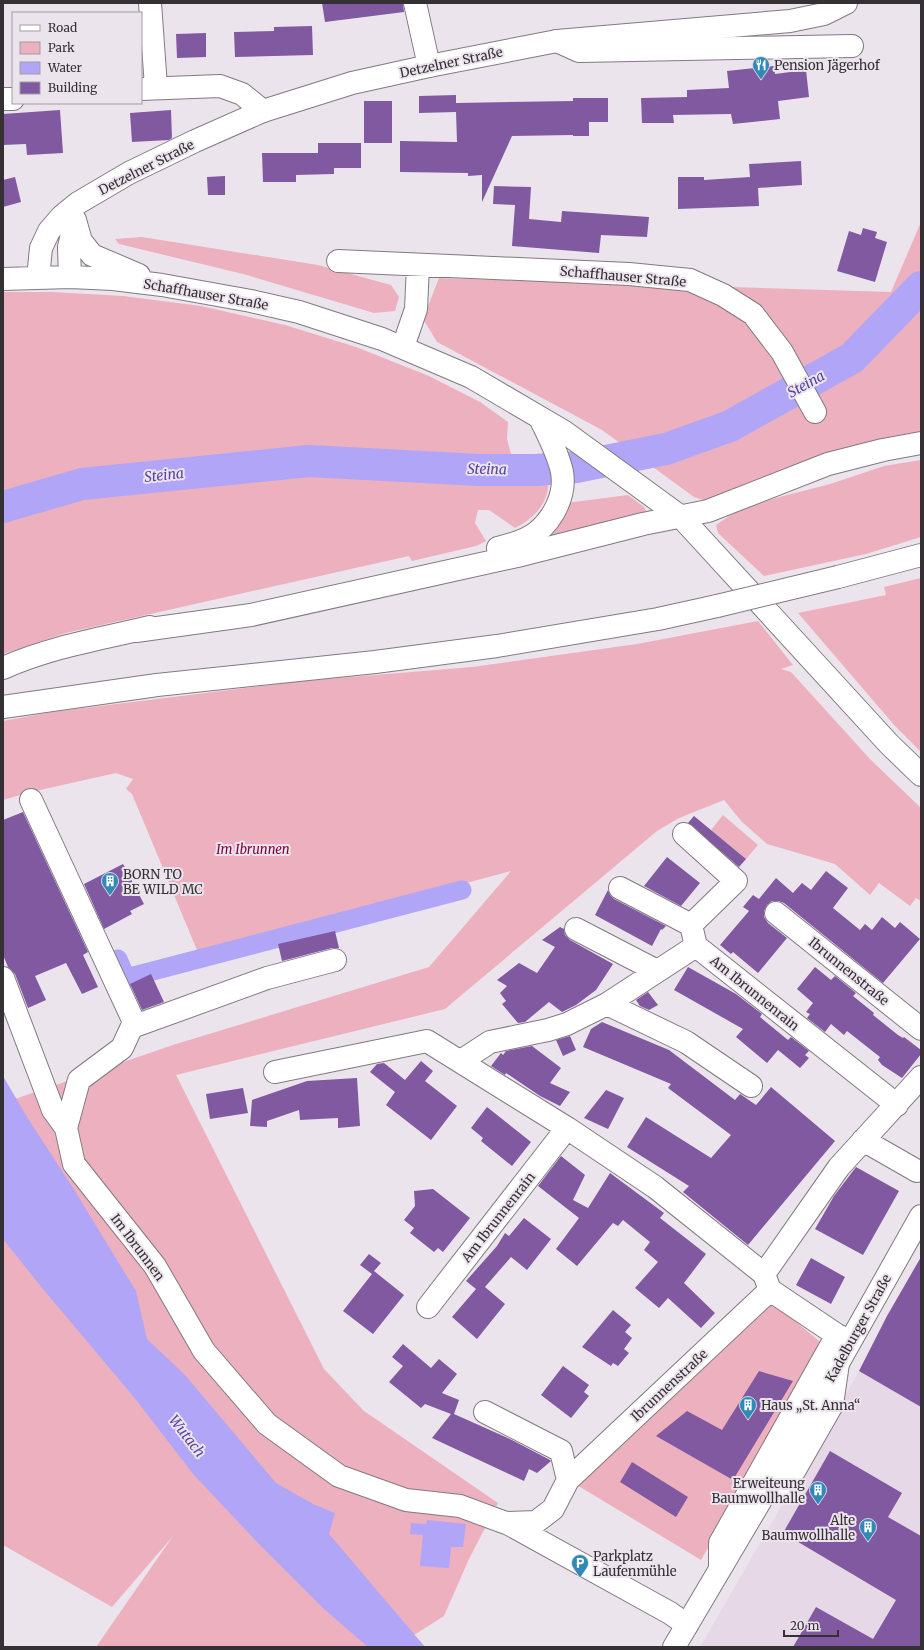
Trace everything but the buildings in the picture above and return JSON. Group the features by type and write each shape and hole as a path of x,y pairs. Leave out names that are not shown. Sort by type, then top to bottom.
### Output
{"main road":[{"path":"150,3 149,88 220,86 242,94 262,111"},
{"path":"415,3 429,66"},
{"name":"Detzelner Straße","path":"38,278 41,248 49,231 62,216 76,211 129,173 262,111 352,83 556,41 790,21 824,14 846,3"},
{"path":"556,41 579,51 852,46"},
{"path":"70,277 69,247 76,211"},
{"path":"76,211 81,241 92,255 162,285"},
{"name":"Schaffhauser Straße","path":"338,261 629,274 690,280 723,294 753,314 782,352 815,412"},
{"path":"402,347 416,309 418,265"},
{"name":"Schaffhauser Straße","path":"3,279 70,277 113,279 162,285 251,301 299,312 402,347 471,377 640,487 680,517 889,744 921,775"},
{"path":"3,668 18,661 76,643 502,547 524,539 537,532 558,506 562,490 562,473 550,428"},
{"path":"136,630 251,615 517,556 643,524 708,511 828,464 883,450 921,444"},
{"path":"3,708 157,684 375,662 497,646 658,619 781,592 921,555"},
{"path":"31,800 134,1022 132,1027"},
{"path":"684,834 736,881 691,925"},
{"path":"461,1061 490,1042 548,1030 567,1024 607,1004 696,946 691,925 620,888"},
{"name":"Ibrunnenstraße","path":"776,913 921,1029"},
{"path":"576,928 657,971"},
{"name":"Am Ibrunnenrain","path":"696,946 896,1105"},
{"path":"132,1027 267,978 335,960"},
{"path":"3,978 53,1110 66,1128"},
{"path":"607,1004 686,1042 751,1086"},
{"name":"Im Ibrunnen","path":"132,1027 122,1048 79,1080 66,1128 74,1164 155,1266 204,1352 267,1424 339,1476 406,1500 460,1506 506,1523 536,1522 553,1509 568,1480"},
{"path":"275,1072 427,1041 567,1128 655,1187 767,1282 843,1338 720,1543 720,1568"},
{"name":"Ibrunnenstraße","path":"568,1480 767,1282 839,1167 921,1077"},
{"name":"Am Ibrunnenrain","path":"428,1307 567,1128"},
{"path":"864,1140 917,1171"},
{"name":"Kadelburger Straße","path":"674,1647 765,1493 839,1361 843,1338 921,1216"},
{"path":"485,1412 561,1451 568,1480"},
{"path":"506,1523 670,1613 687,1625"}],"shaded area":[{"path":"921,1257 921,1647 700,1647 859,1371 887,1315"}],"green space":[{"path":"921,222 921,434 703,500 694,497 602,430 437,342 423,319 439,278 891,292"},
{"path":"142,237 318,265 391,285 399,297 395,311 374,313 243,274 119,244 115,239"},
{"path":"3,292 52,292 123,296 201,306 285,325 356,347 429,376 480,402 508,422 507,439 512,458 542,456 547,469 547,494 540,508 535,514 515,528 489,510 478,510 475,523 486,541 476,546 412,561 409,556 66,633 3,654"},
{"path":"921,460 921,537 866,554 764,576 718,533 716,525 735,512 768,500 830,484 884,466"},
{"path":"628,495 644,507 646,511 644,514 543,537 566,503"},
{"path":"921,578 921,752 895,726 798,613 886,595 884,587"},
{"path":"758,621 793,665 781,669 791,672 870,759 921,808 921,901 916,898 910,906 879,883 870,895 835,864 767,844 742,822 724,800 679,818 657,831 445,1009 176,1075 324,1369 364,1411 498,1503 469,1559 444,1616 395,1647 96,1647 173,1536 112,1607 3,1545 3,1103 176,1044 429,967 511,871 199,955 132,794 126,789 133,779 116,773 27,793 3,800 3,721 52,712 302,681 472,667 637,644"},
{"path":"723,815 758,845 746,859 711,830"},
{"path":"770,1300 825,1346 701,1560 572,1482"}],"water":[{"name":"Wutach","path":"3,1076 136,1291 147,1339 185,1375 276,1483 313,1504 335,1513 329,1534 425,1647 368,1647 324,1609 259,1544 194,1475 133,1396 3,1239"},
{"path":"427,1520 466,1524 463,1547 451,1547 449,1568 420,1566 423,1535 410,1534 411,1523 426,1524"}],"waterway":[{"name":"Steina","path":"3,507 82,484 309,461 479,470 535,470 576,467 666,449 730,426 852,358 921,287"},
{"path":"118,959 126,978 462,890"}],"place":[{"name":"Pension Jägerhof","path":"761,80"},
{"name":"BORN TO BE WILD MC","path":"110,896"},
{"name":"Haus „St. Anna“","path":"748,1420"},
{"name":"Erweiteung Baumwollhalle","path":"818,1505"},
{"name":"Alte Baumwollhalle","path":"868,1542"},
{"name":"Parkplatz Laufenmühle","path":"580,1578"}]}
